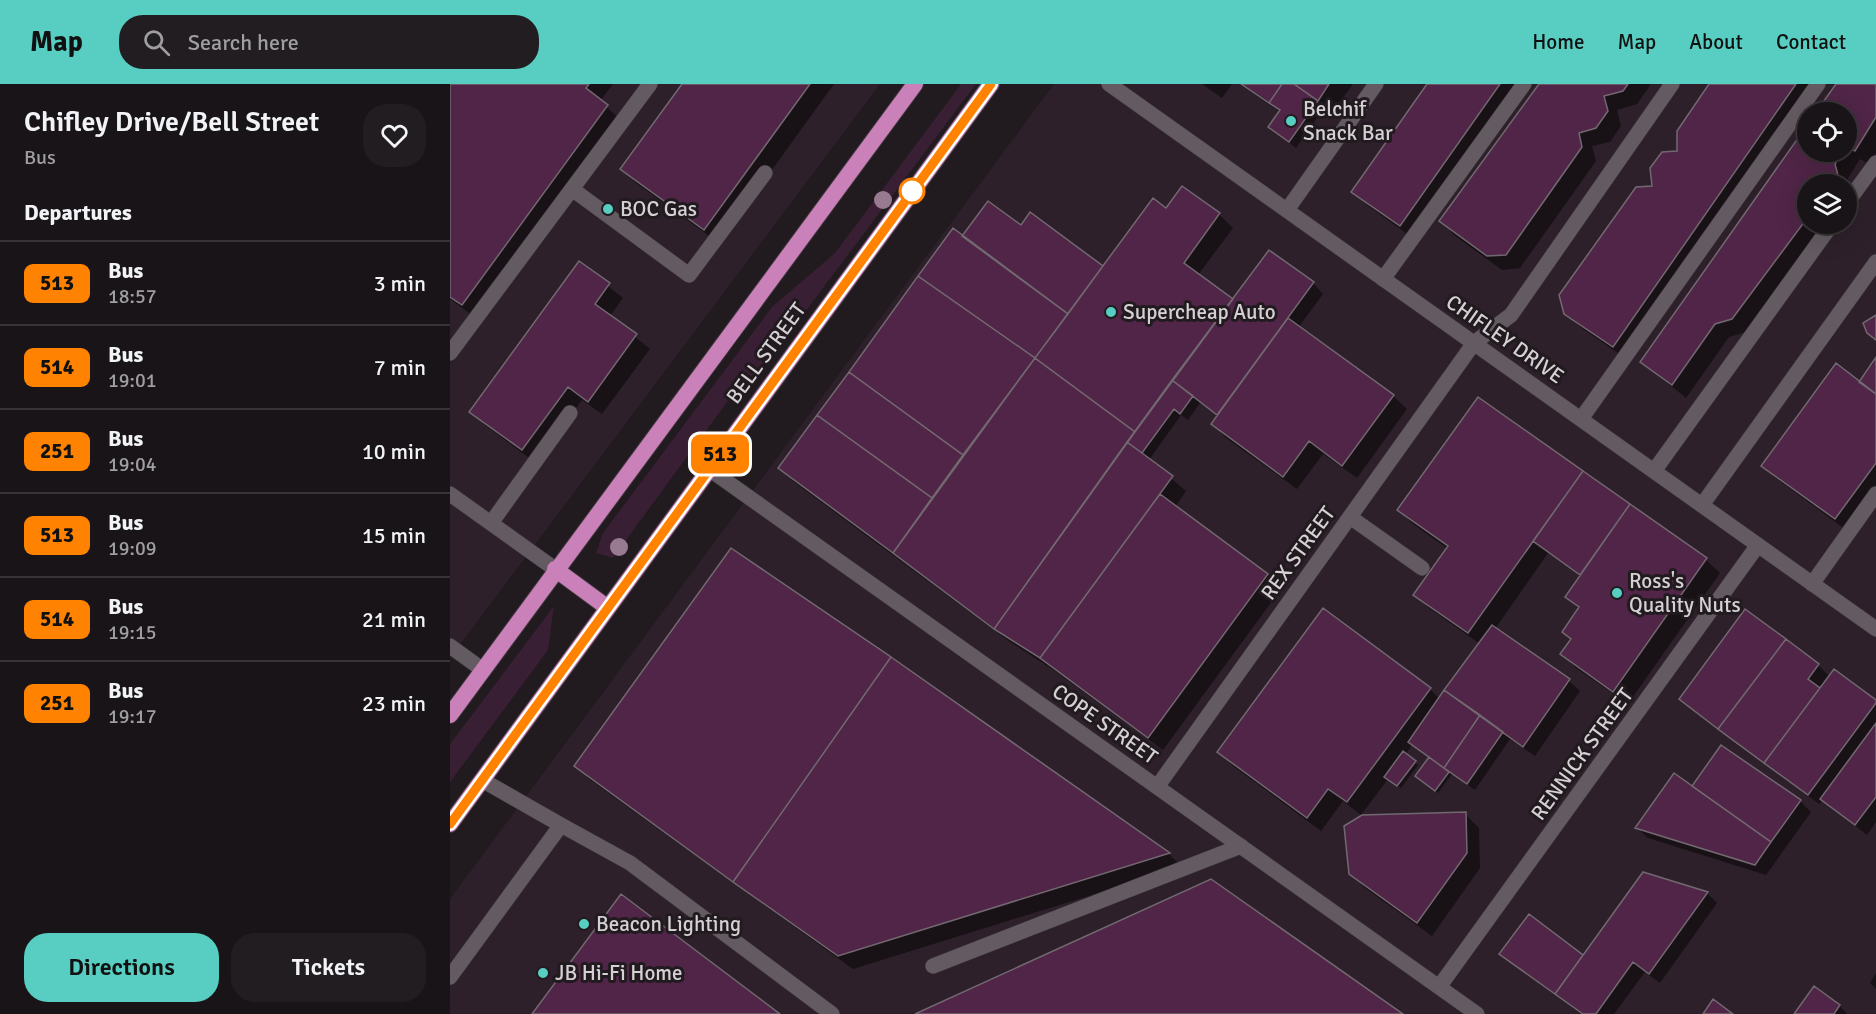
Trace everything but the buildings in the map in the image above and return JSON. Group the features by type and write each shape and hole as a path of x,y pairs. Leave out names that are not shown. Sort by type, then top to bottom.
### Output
{"highway":[{"name":"BELL STREET","path":"450,715 555,569 915,84"},
{"name":"BELL STREET","path":"450,824 990,84"},
{"path":"555,569 608,608"}],"street":[{"path":"450,353 650,84"},
{"name":"CHIFLEY DRIVE","path":"1109,84 1876,629"},
{"path":"1287,210 1376,84"},
{"path":"1383,279 1524,84"},
{"name":"REX STREET","path":"1157,787 1474,343 1511,315 1672,84"},
{"path":"1581,419 1818,84"},
{"path":"1857,189 1876,163"},
{"path":"572,189 689,275 765,173"},
{"path":"1654,471 1825,234"},
{"path":"1702,505 1876,262"},
{"path":"491,523 570,413"},
{"name":"COPE STREET","path":"709,469 1477,1014"},
{"path":"450,494 555,569"},
{"path":"1812,584 1876,494"},
{"path":"1350,517 1422,568"},
{"name":"RENNICK STREET","path":"1439,987 1758,545"},
{"path":"450,646 483,670"},
{"path":"482,780 630,863 832,1014"},
{"path":"450,976 561,825"},
{"path":"933,966 1241,846"}],"shaded area":[{"path":"450,84 880,84 450,658"},
{"path":"961,84 976,84 778,348 727,402 613,558 596,553 603,533 772,307 835,253"},
{"path":"1054,84 1876,84 1876,1014 450,1014 450,899"},
{"path":"554,606 548,650 450,782 450,744"}],"bus line":[{"name":"513","path":"450,824 991,84"}],"place":[{"name":"Belchif Snack Bar","path":"1291,121"},
{"name":"BOC Gas","path":"608,209"},
{"name":"Supercheap Auto","path":"1111,312"},
{"name":"Ross's Quality Nuts","path":"1617,593"},
{"name":"Beacon Lighting","path":"584,924"},
{"name":"JB Hi-Fi Home","path":"543,973"}]}
